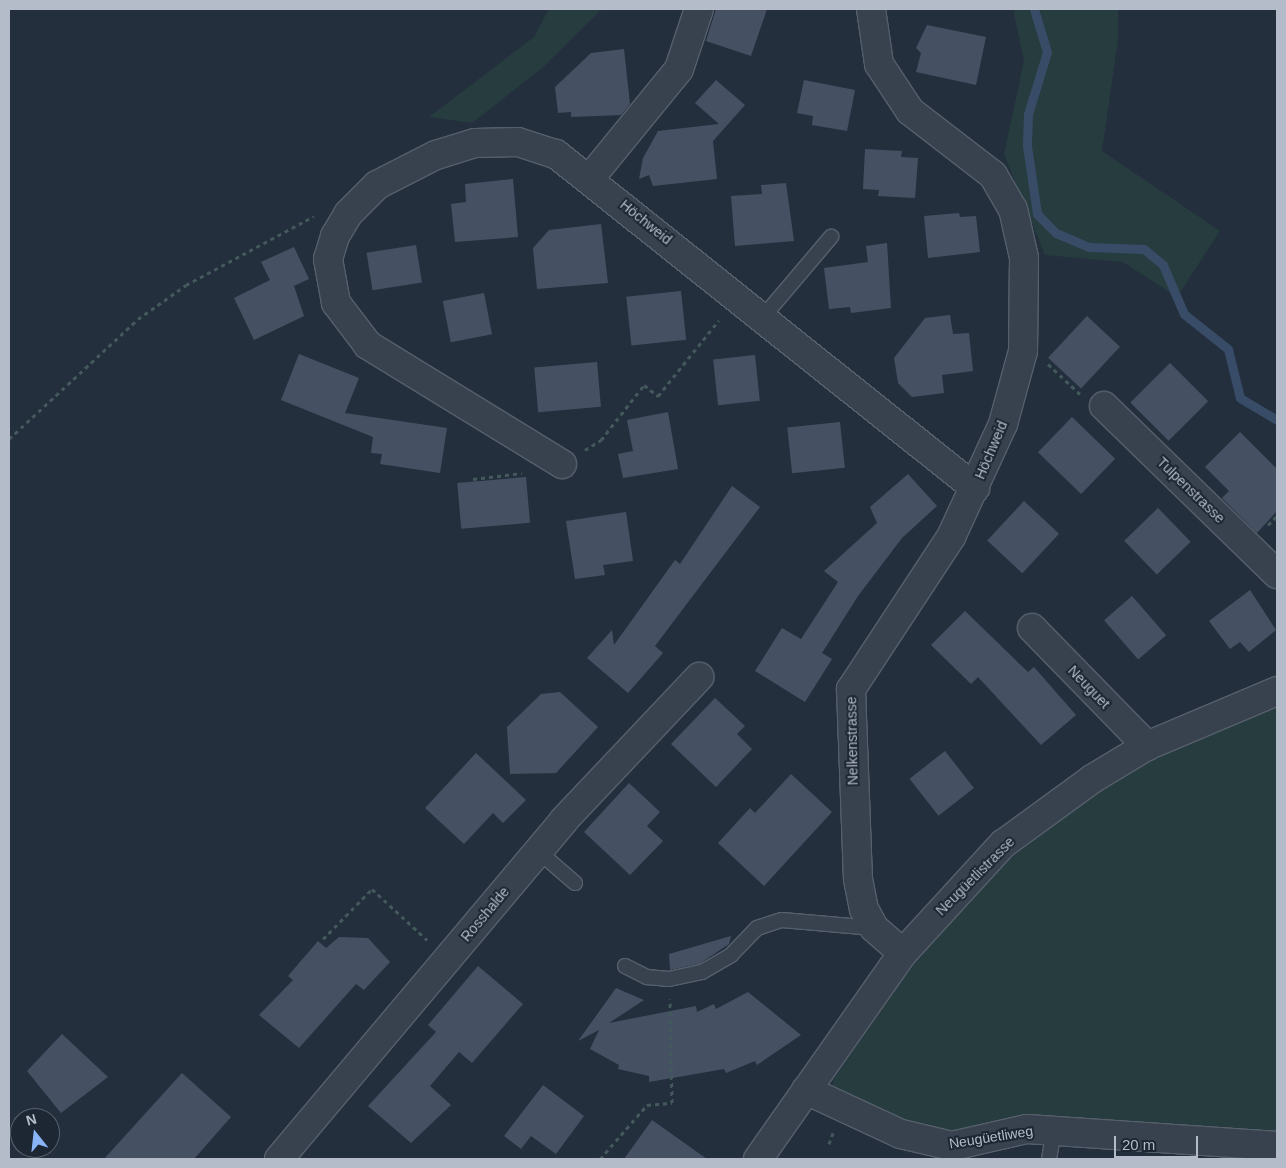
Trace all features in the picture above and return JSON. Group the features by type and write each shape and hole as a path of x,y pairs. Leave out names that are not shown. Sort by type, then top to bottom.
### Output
{"street":[{"path":"591,178 679,69 699,9"},
{"name":"Höchweid","path":"562,464 368,345 336,303 328,259 348,214 377,185 436,155 475,142 496,140 536,146 591,178 975,488 1012,398 1024,341 1024,258 1013,209 993,175 910,111 896,93 879,64 871,9"},
{"name":"Tulpenstrasse","path":"1104,406 1277,574"},
{"name":"Nelkenstrasse","path":"903,953 874,928 864,909 858,879 851,689 862,666 914,599 975,488"},
{"name":"Neuguet","path":"1032,628 1147,746"},
{"name":"Rosshalde","path":"279,1159 538,851 699,677"},
{"name":"Neugüetlistrasse","path":"758,1159 903,953 1003,844 1092,779 1147,746 1277,691"},
{"name":"Neugüetliweg","path":"806,1090 872,1123 933,1143 952,1146 1026,1130 1054,1130 1277,1146"}],"lane":[{"path":"764,316 831,237"},
{"path":"538,851 575,883"},
{"path":"624,966 647,977 669,979 702,972 731,955 757,928 782,920 874,928"},
{"path":"1049,1159 1054,1130"}],"path":[{"path":"9,439 138,319 186,285 313,216 332,210 348,214"},
{"path":"473,479 547,470 562,464 601,440 644,385 658,396 738,296"},
{"path":"1024,341 1098,412 1104,406"},
{"path":"323,939 372,889 447,958"},
{"path":"600,1159 647,1105 672,1103 669,979"}],"green space":[{"path":"549,9 602,9 541,69 472,123 429,117 534,37"},
{"path":"1013,9 1118,9 1118,40 1102,151 1220,231 1177,297 1123,262 1045,255 1004,154 1024,61"},
{"path":"1277,704 1277,1138 932,1131 833,1090 833,1080 904,978 944,926 1008,860 1111,782 1217,728"}],"building":[{"path":"716,9 767,9 751,56 706,41"},
{"path":"927,25 986,37 976,85 916,72 921,53 916,48"},
{"path":"624,49 630,104 621,115 571,117 571,112 558,113 555,87 591,53"},
{"path":"716,80 745,105 713,141 717,179 653,186 649,175 639,179 643,158 658,131 719,124 695,103"},
{"path":"804,80 855,90 847,131 812,125 813,116 797,113"},
{"path":"865,149 902,151 901,157 918,158 915,198 878,196 879,190 863,189"},
{"path":"513,179 518,237 455,242 451,204 466,202 465,184"},
{"path":"786,183 794,241 735,246 731,196 762,194 761,185"},
{"path":"959,213 960,217 976,216 980,252 928,258 924,216"},
{"path":"601,224 608,283 537,289 533,248 549,230"},
{"path":"887,243 891,308 851,313 850,307 829,309 824,268 868,262 866,246"},
{"path":"416,245 422,283 373,290 367,253"},
{"path":"294,247 309,279 294,286 304,316 254,340 234,298 270,280 261,262"},
{"path":"681,291 686,340 631,345 626,297"},
{"path":"484,293 492,334 451,342 443,301"},
{"path":"950,315 953,334 969,333 973,371 942,375 944,393 912,397 898,383 894,358 925,318"},
{"path":"1087,316 1120,347 1081,388 1048,358"},
{"path":"299,354 359,378 345,413 447,428 440,473 380,464 382,454 371,453 373,437 281,400"},
{"path":"755,355 760,401 718,405 713,359"},
{"path":"597,362 601,407 538,412 534,367"},
{"path":"1170,363 1208,401 1169,441 1130,403"},
{"path":"668,412 678,469 623,478 618,454 633,451 627,420"},
{"path":"1072,417 1115,459 1081,494 1038,452"},
{"path":"840,422 845,468 792,473 787,428"},
{"path":"1240,432 1277,469 1277,511 1257,533 1222,498 1229,491 1205,467"},
{"path":"908,474 937,506 902,538 858,596 822,653 832,659 805,702 755,671 782,628 801,639 838,582 824,571 877,523 870,507"},
{"path":"526,477 530,523 461,529 457,483"},
{"path":"732,486 760,507 655,646 663,653 628,693 587,658 612,630 614,645 675,560 680,564"},
{"path":"1024,501 1059,534 1022,573 987,540"},
{"path":"1158,508 1191,542 1157,574 1124,541"},
{"path":"626,512 633,561 603,565 605,575 575,579 566,521"},
{"path":"1250,590 1276,630 1249,652 1240,642 1230,649 1209,621"},
{"path":"1132,596 1166,635 1138,660 1104,620"},
{"path":"965,611 1028,672 1034,667 1076,715 1041,745 978,677 971,684 931,645"},
{"path":"560,692 598,727 556,773 510,774 507,727 541,694"},
{"path":"715,698 745,726 737,734 752,749 716,787 671,744"},
{"path":"945,751 974,788 938,816 910,779"},
{"path":"476,753 526,800 503,823 493,813 464,844 425,808"},
{"path":"791,774 832,812 764,886 718,843 750,808 755,813"},
{"path":"629,783 660,812 647,826 663,841 630,875 584,832"},
{"path":"731,936 729,944 699,964 670,970 669,954"},
{"path":"339,937 368,938 390,962 364,990 356,984 299,1048 259,1015 293,980 288,976 318,941 326,948"},
{"path":"478,966 523,1004 472,1063 459,1052 430,1086 451,1105 411,1143 368,1106 436,1032 428,1025"},
{"path":"616,988 644,1000 609,1023 696,1006 697,1012 714,1004 716,1009 748,992 801,1035 757,1065 755,1061 726,1073 724,1069 649,1082 649,1076 618,1069 619,1065 590,1049 599,1030 578,1041"},
{"path":"62,1034 108,1077 61,1113 60,1108 57,1108 27,1071"},
{"path":"182,1073 231,1117 194,1159 104,1159"},
{"path":"543,1085 584,1116 556,1154 531,1136 521,1149 504,1136"},
{"path":"652,1120 707,1159 624,1159"}],"waterway":[{"path":"1034,9 1047,52 1028,114 1027,146 1037,214 1056,233 1089,247 1144,249 1163,265 1184,314 1228,349 1240,398 1277,420"}]}
